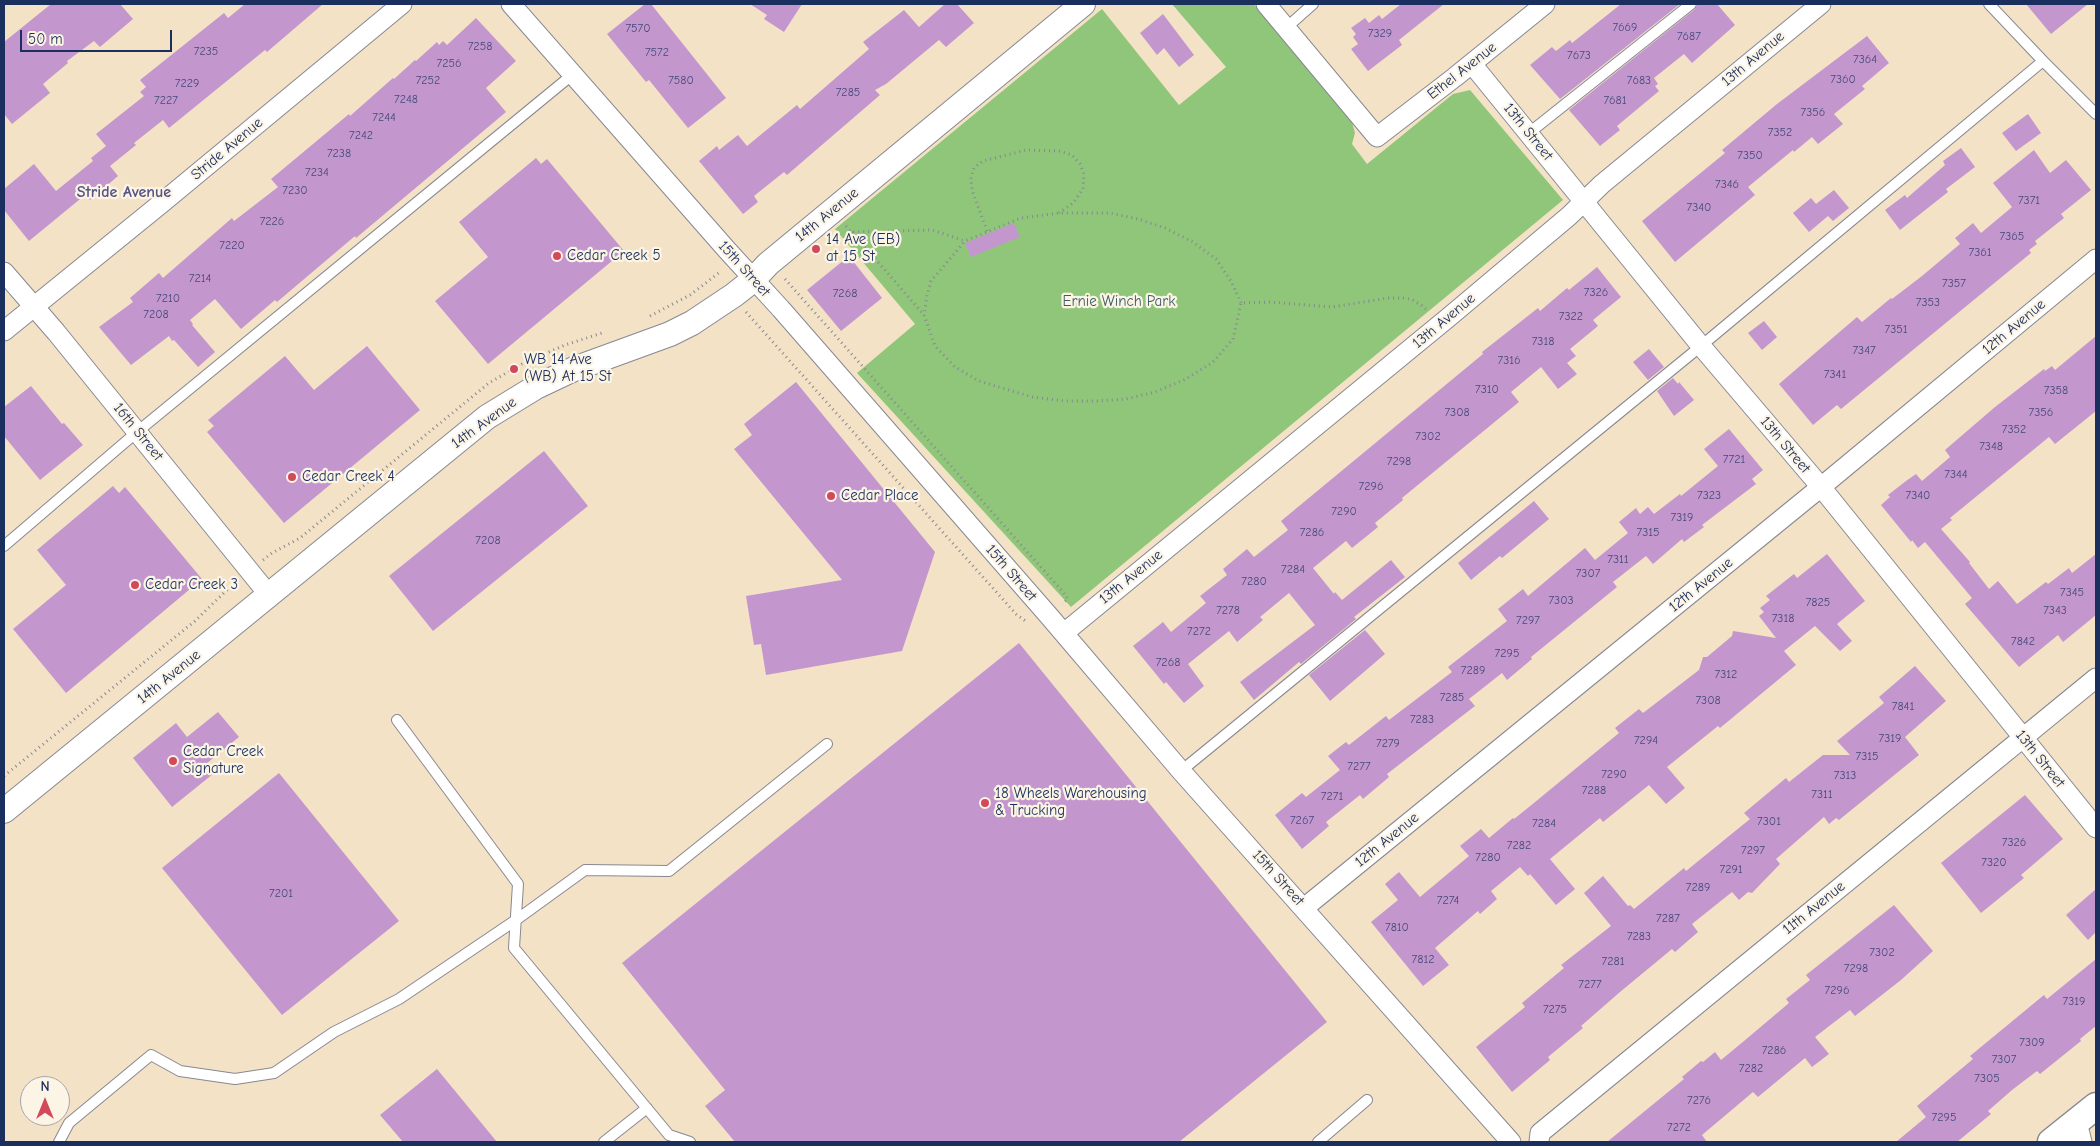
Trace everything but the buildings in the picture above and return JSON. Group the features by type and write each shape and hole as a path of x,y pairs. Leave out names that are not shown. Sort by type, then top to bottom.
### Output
{"main road":[{"path":"2051,1142 2085,1123"}],"street":[{"name":"Stride Avenue","path":"4,331 402,4"},
{"name":"15th Street","path":"511,4 1064,634 1181,771 1512,1142"},
{"name":"14th Avenue","path":"4,811 487,417 536,387 574,370 670,334 692,323 753,280 768,264 1084,4"},
{"path":"1266,4 1286,28"},
{"name":"Ethel Avenue","path":"1286,28 1377,137 1472,64 1545,4"},
{"name":"13th Avenue","path":"1064,634 1450,316 1569,216 1584,200 1821,4"},
{"name":"13th Street","path":"1472,64 1701,346 1821,487 2096,828"},
{"name":"12th Avenue","path":"1304,908 1821,487 2096,259"},
{"name":"16th Street","path":"4,272 34,306 269,596"},
{"name":"11th Avenue","path":"1539,1142 1540,1133 2096,678"}],"lane":[{"path":"1286,28 1314,4"},
{"path":"1529,133 1691,4"},
{"path":"1989,4 2096,114"},
{"path":"1181,771 1701,346 2043,61"},
{"path":"4,546 137,432 572,75"},
{"path":"397,720 518,884 514,948 669,1135 690,1142"},
{"path":"59,1142 69,1123 151,1055 180,1070 235,1079 274,1073 334,1032 399,999 516,920 585,870 669,871 827,744"},
{"path":"1318,1142 1368,1100"},
{"path":"604,1142 647,1108"}],"path":[{"path":"987,231 972,190 974,168 983,161 1009,154 1026,150 1059,151 1072,155 1080,164 1084,174 1083,189 1073,203 1059,213"},
{"path":"833,210 924,316 935,346 955,367 979,381 1032,397 1097,401 1126,399 1155,392 1186,379 1213,362 1233,339 1241,303 1231,280 1216,260 1193,242 1165,228 1138,219 1110,213 1059,213 1021,218 965,241 931,280 924,316"},
{"path":"851,232 932,230 965,241"},
{"path":"784,278 788,280 1068,598"},
{"path":"1241,303 1269,302 1332,307 1388,298 1404,298 1421,305 1430,313"},
{"path":"743,308 1016,614 1030,624"},
{"path":"4,776 195,621 233,587"}],"green space":[{"name":"Ernie Winch Park","path":"1172,4 1254,4 1352,122 1355,133 1352,144 1367,164 1453,94 1470,90 1563,200 1071,607 857,373 915,324 835,229 1102,9 1179,105 1226,67"}],"place":[{"name":"14 Ave (EB) at 15 St","path":"816,249"},
{"name":"Cedar Creek 5","path":"557,256"},
{"name":"WB 14 Ave (WB) At 15 St","path":"514,369"},
{"name":"Cedar Creek 4","path":"292,477"},
{"name":"Cedar Place","path":"831,496"},
{"name":"Cedar Creek 3","path":"135,585"},
{"name":"Cedar Creek Signature","path":"173,761"},
{"name":"18 Wheels Warehousing & Trucking","path":"985,803"}],"district":[{"name":"Stride Avenue","path":"124,192"}]}
